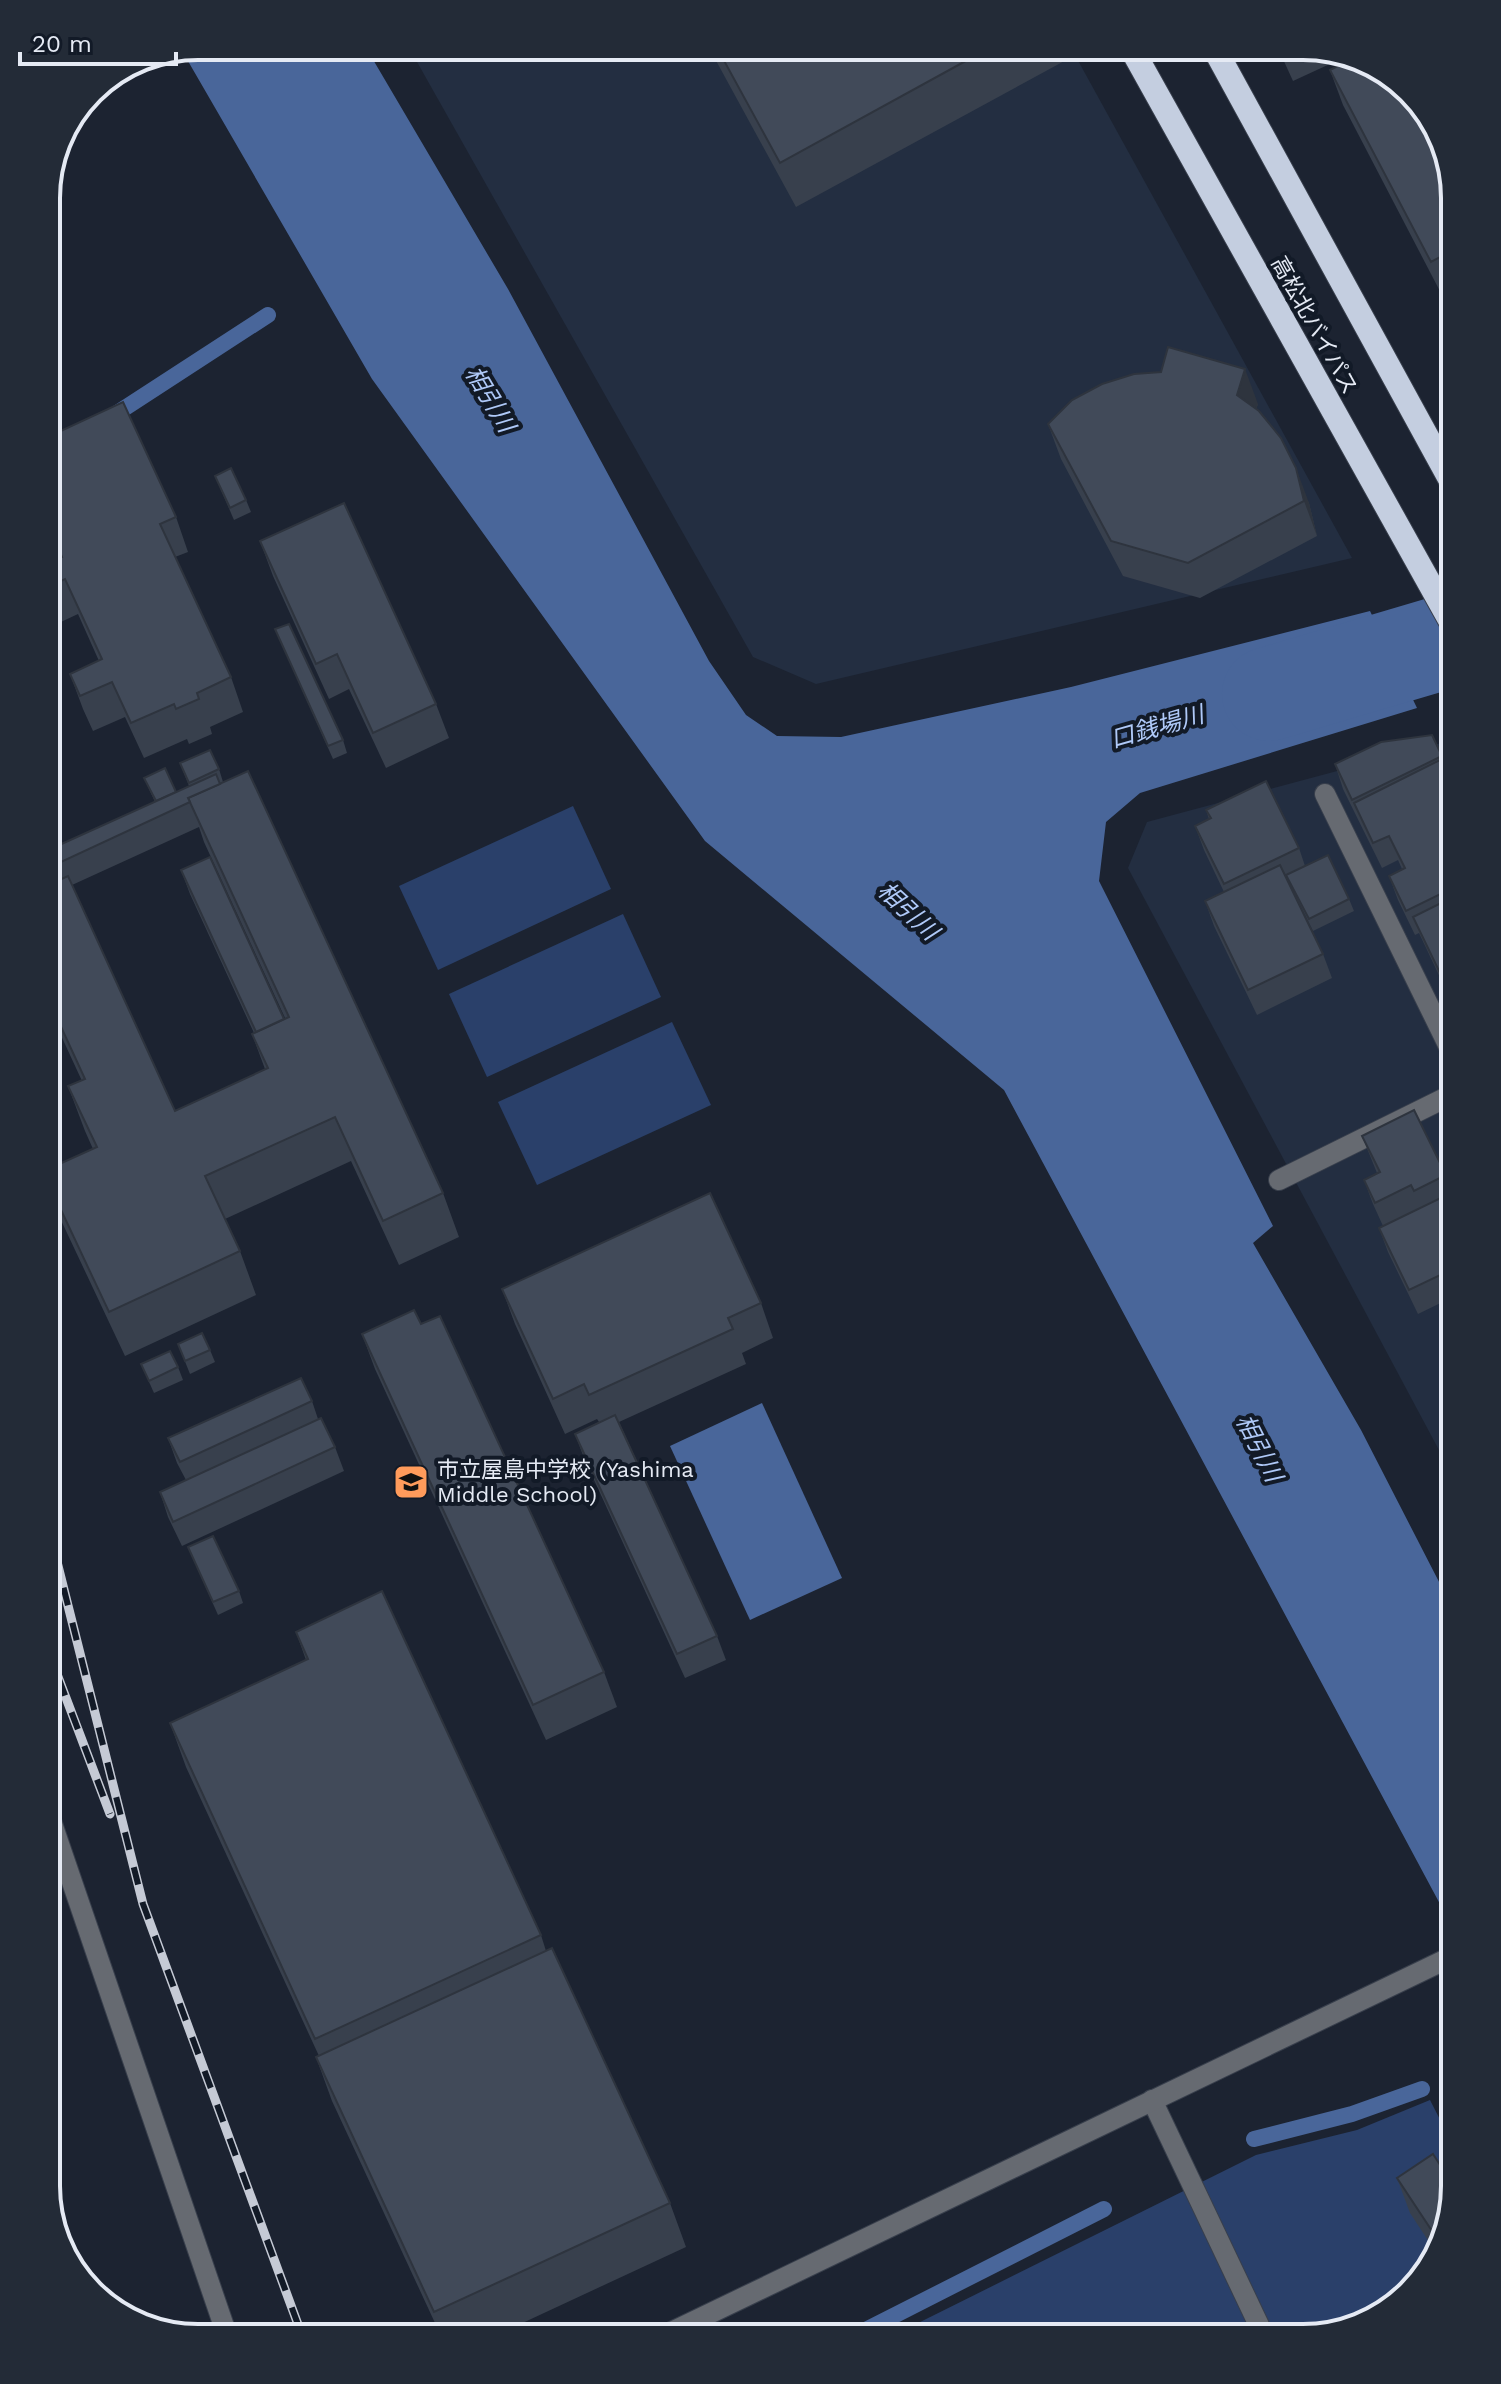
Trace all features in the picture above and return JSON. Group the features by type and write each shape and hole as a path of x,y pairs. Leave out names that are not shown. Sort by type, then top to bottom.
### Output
{"highway":[{"name":"高松北バイパス","path":"1138,60 1441,605"},
{"name":"高松北バイパス","path":"1221,60 1441,462"}],"street":[{"path":"1325,794 1441,1030"},
{"path":"1279,1180 1441,1100"},
{"path":"60,1848 220,2324"},
{"path":"688,2324 1441,1961"},
{"path":"1152,2100 1258,2324"}],"shaded area":[{"path":"416,60 1078,60 1352,558 816,684 753,657"},
{"path":"1441,743 1441,1454 1128,868 1147,822"},
{"path":"573,806 611,889 438,970 399,886"},
{"path":"623,914 661,997 487,1077 449,994"},
{"path":"672,1022 711,1105 537,1185 498,1102"},
{"path":"1430,2100 1441,2122 1440,2204 1430,2239 1401,2284 1364,2310 1339,2319 1303,2324 916,2324 1256,2155 1357,2130"}],"water":[{"name":"相引川","path":"373,60 508,289 709,661 746,715 777,736 841,737 1071,687 1370,611 1417,708 1140,793 1106,822 1099,881 1273,1226 1253,1243 1361,1430 1441,1586 1441,1906 1004,1090 705,841 372,379 188,61"},
{"path":"762,1403 842,1578 750,1620 670,1446"}],"building":[{"path":"724,60 968,60 780,163"},
{"path":"1339,65 1347,67 1380,83 1418,121 1434,154 1438,171 1441,257 1431,262 1330,70"},
{"path":"1168,347 1245,369 1237,395 1259,411 1281,438 1296,468 1304,501 1188,563 1111,541 1048,424 1072,400 1102,384 1134,374 1161,372"},
{"path":"123,402 176,517 160,524 231,677 197,693 199,699 176,709 174,704 131,723 112,682 80,696 70,674 102,659 65,579 60,581 60,431"},
{"path":"231,468 246,500 230,508 215,476"},
{"path":"344,503 436,704 373,733 337,654 316,664 260,541"},
{"path":"289,624 343,740 328,746 275,629"},
{"path":"1432,735 1441,756 1352,800 1335,764 1381,742"},
{"path":"210,750 219,769 189,783 180,763"},
{"path":"1441,760 1441,894 1406,911 1389,876 1405,868 1389,836 1373,843 1354,803"},
{"path":"165,768 176,792 156,801 144,778"},
{"path":"248,771 443,1193 383,1221 335,1117 205,1176 240,1251 109,1312 60,1208 60,1164 97,1147 68,1086 85,1079 60,1025 60,880 68,876 175,1111 268,1068 252,1034 289,1017 188,798"},
{"path":"216,774 220,784 188,798 190,802 60,862 60,845"},
{"path":"1266,781 1299,848 1224,884 1195,826 1211,818 1206,810"},
{"path":"1328,855 1349,899 1309,919 1286,875"},
{"path":"210,857 284,1019 256,1032 181,870"},
{"path":"1280,865 1323,954 1248,990 1205,901"},
{"path":"1441,903 1441,975 1413,917"},
{"path":"1414,1110 1441,1165 1441,1178 1414,1191 1411,1185 1375,1203 1364,1180 1380,1172 1362,1136"},
{"path":"710,1193 761,1303 728,1318 733,1329 589,1395 584,1384 553,1399 502,1289"},
{"path":"1441,1198 1441,1275 1409,1290 1379,1228"},
{"path":"414,1310 421,1324 440,1316 604,1672 533,1705 362,1334"},
{"path":"202,1333 210,1350 185,1361 178,1344"},
{"path":"170,1351 178,1367 149,1381 141,1364"},
{"path":"301,1378 312,1401 180,1462 168,1438"},
{"path":"615,1415 717,1636 677,1654 575,1434"},
{"path":"321,1418 335,1447 173,1522 160,1492"},
{"path":"213,1536 239,1591 213,1602 188,1547"},
{"path":"382,1591 541,1935 315,2039 170,1723 308,1659 296,1632"},
{"path":"552,1948 670,2203 434,2312 316,2057"},
{"path":"1433,2154 1441,2166 1441,2186 1433,2232 1397,2178"}],"waterway":[{"path":"108,419 268,315"},
{"name":"口銭場川","path":"1269,694 1441,643"},
{"path":"1254,2139 1352,2114 1422,2089"},
{"path":"878,2324 1104,2209"}],"railway":[{"path":"60,1574 143,1904 298,2324"},
{"path":"60,1682 110,1814"}],"place":[{"name":"市立屋島中学校 (Yashima Middle School)","path":"411,1482"}]}
